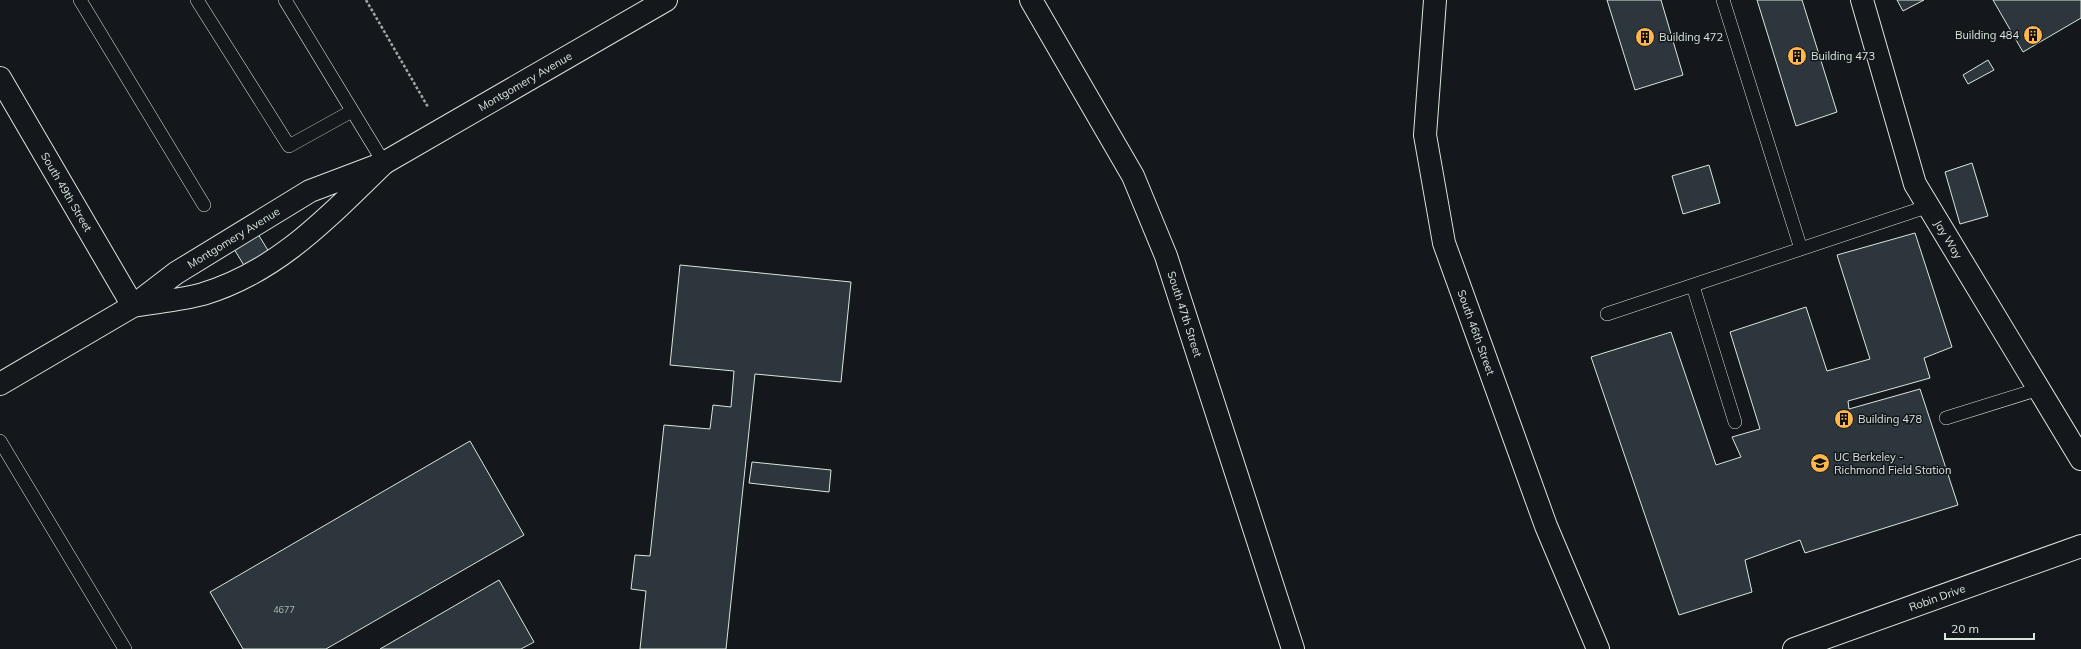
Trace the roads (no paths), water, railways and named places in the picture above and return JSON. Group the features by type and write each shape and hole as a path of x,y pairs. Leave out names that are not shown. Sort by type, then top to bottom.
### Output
{"street":[{"name":"Montgomery Avenue","path":"0,384 133,306 176,273 310,191 384,163 666,0"},
{"name":"South 47th Street","path":"1031,0 1133,176 1166,256 1292,649"},
{"name":"South 46th Street","path":"1434,0 1425,135 1444,243 1546,526 1598,649"},
{"name":"Jay Way","path":"1862,0 1915,184 2081,459"},
{"name":"South 49th Street","path":"0,78 133,306"},
{"name":"Montgomery Avenue","path":"133,306 202,294 242,279 285,254 312,233 384,163"},
{"name":"Robin Drive","path":"1794,649 2081,546"}],"lane":[{"path":"80,0 204,205"},
{"path":"197,0 289,146 352,111"},
{"path":"285,0 384,163"},
{"path":"1723,0 1801,249"},
{"path":"1607,314 1929,206"},
{"path":"1693,286 1735,422"},
{"path":"1946,418 2039,389"},
{"path":"0,441 125,649"}],"place":[{"name":"Building 484","path":"2033,35"},
{"name":"Building 472","path":"1645,37"},
{"name":"Building 473","path":"1797,56"},
{"name":"Building 478","path":"1844,419"},
{"name":"UC Berkeley - Richmond Field Station","path":"1820,463"}]}
